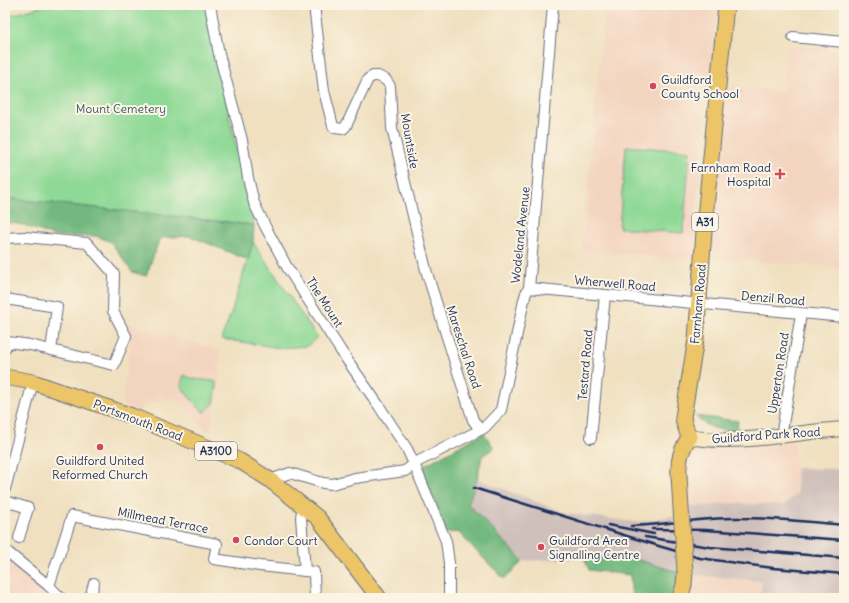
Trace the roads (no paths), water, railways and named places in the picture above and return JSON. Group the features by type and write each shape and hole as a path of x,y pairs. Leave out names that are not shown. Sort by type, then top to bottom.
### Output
{"main road":[{"name":"Farnham Road","path":"689,437 683,417 696,339 700,268 726,5"},
{"name":"Portsmouth Road","path":"5,377 33,382 139,419 240,461 270,480 318,518 380,598"},
{"path":"680,598 684,585 685,572 678,463 680,454 689,437"}],"street":[{"name":"The Mount","path":"210,5 219,54 242,140 248,178 254,203 287,267 341,351 379,406 407,450 414,464 446,541 449,563 450,598"},
{"name":"Mountside","path":"314,5 324,91 333,126 335,128 343,128 346,126 368,80 373,76 378,76 386,80 390,86 392,128 426,270"},
{"name":"Wodeland Avenue","path":"270,480 290,473 323,483 332,484 355,478 405,471 414,464 480,430 489,424 501,410 524,300 529,288 553,5"},
{"path":"793,37 844,42"},
{"path":"5,238 25,237 87,243 114,274 113,311 126,336 114,365 30,345 8,342 5,348"},
{"name":"Mareschal Road","path":"426,270 473,420 480,430"},
{"name":"Wherwell Road","path":"529,288 699,305"},
{"name":"Testard Road","path":"591,438 605,295"},
{"path":"5,299 57,307 51,350"},
{"name":"Denzil Road","path":"699,305 844,317"},
{"name":"Upperton Road","path":"781,436 801,314"},
{"path":"5,489 33,382"},
{"name":"Guildford Park Road","path":"689,437 719,441 844,429"},
{"path":"5,501 28,508 19,538"},
{"path":"303,505 300,517 315,598"},
{"name":"Millmead Terrace","path":"49,586 72,516 217,544 214,559 309,572"},
{"path":"5,550 49,586 61,598"},
{"path":"90,598 94,583"}],"railway":[{"path":"474,488 700,558 773,568 844,574"},
{"path":"631,526 726,518 779,519 844,525"},
{"path":"608,525 654,534"},
{"path":"652,529 706,530 844,540"},
{"path":"645,537 710,547 844,558"}],"place":[{"name":"Guildford County School","path":"653,86"},
{"name":"Farnham Road Hospital","path":"780,174"},
{"name":"Guildford United Reformed Church","path":"100,447"},
{"name":"Condor Court","path":"236,540"},
{"name":"Guildford Area Signalling Centre","path":"541,547"}],"park label":[{"name":"Mount Cemetery","path":"121,108"}]}
